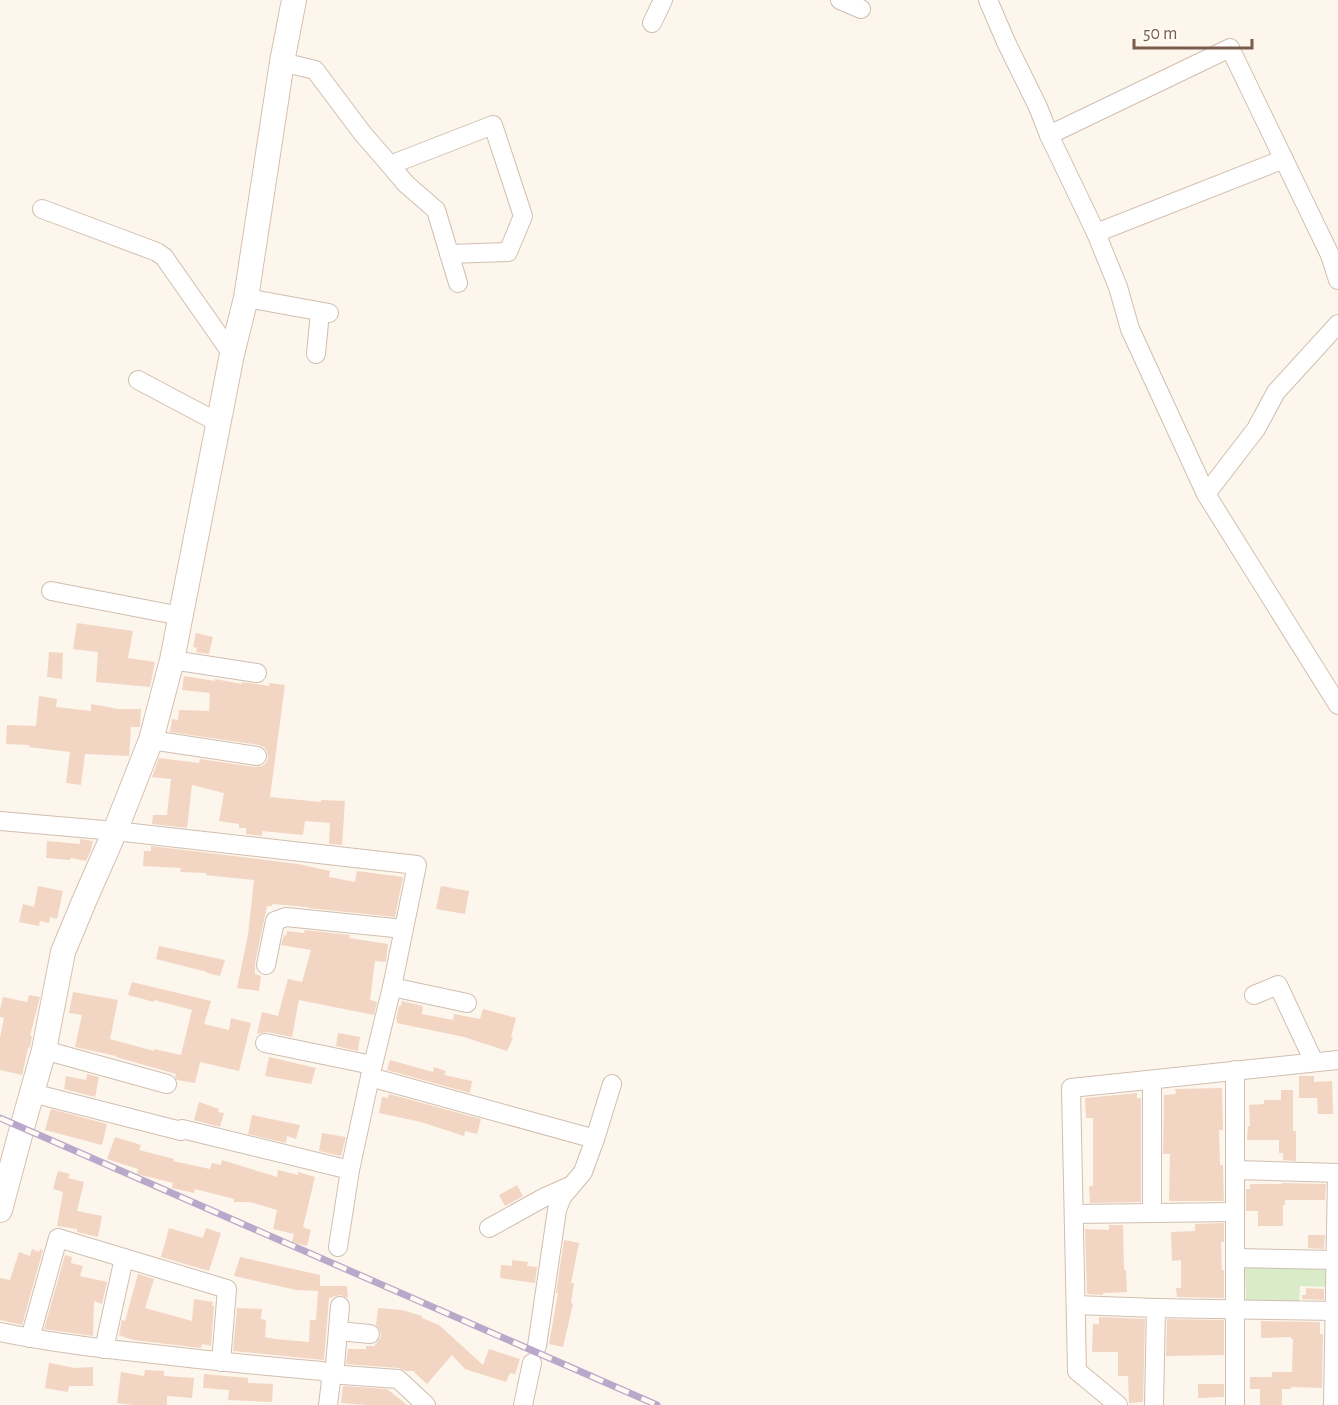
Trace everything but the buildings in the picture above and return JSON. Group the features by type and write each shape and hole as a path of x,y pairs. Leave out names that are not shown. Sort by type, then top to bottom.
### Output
{"street":[{"path":"0,1210 6,1163 22,1128 44,1050 63,952 151,740 172,660 232,354 246,298 282,62 294,0"},
{"path":"652,23 663,0"},
{"path":"840,0 861,9"},
{"path":"988,0 1096,233 1118,287 1130,329 1206,494 1338,705"},
{"path":"1049,135 1230,48 1330,255 1338,280"},
{"path":"282,62 315,70 363,134 406,184 435,210 458,283"},
{"path":"390,165 493,125 523,216 508,252 448,254"},
{"path":"1096,233 1284,159"},
{"path":"42,209 157,252 164,257 232,354"},
{"path":"1330,255 1338,237"},
{"path":"246,298 324,313 315,354"},
{"path":"1206,494 1256,429 1276,392 1338,324"},
{"path":"138,380 219,423"},
{"path":"51,591 180,616"},
{"path":"172,660 257,673"},
{"path":"151,740 257,756"},
{"path":"0,821 115,831 417,866 350,1170 338,1247"},
{"path":"266,965 275,921 286,917 404,929"},
{"path":"1254,995 1278,985 1314,1062"},
{"path":"392,987 467,1003"},
{"path":"265,1043 371,1071 595,1139"},
{"path":"44,1050 167,1084"},
{"path":"1118,1405 1077,1371 1071,1088 1338,1060"},
{"path":"1235,1070 1235,1405"},
{"path":"1152,1080 1152,1213"},
{"path":"523,1405 534,1354 557,1210 562,1197 583,1172 612,1084"},
{"path":"32,1093 181,1131 182,1129 350,1170"},
{"path":"1235,1170 1337,1173 1333,1405"},
{"path":"489,1228 572,1185"},
{"path":"1074,1214 1235,1212"},
{"path":"30,1338 58,1238 227,1290 221,1362"},
{"path":"104,1348 124,1258"},
{"path":"1235,1258 1336,1260"},
{"path":"1076,1305 1336,1311"},
{"path":"329,1374 335,1366 340,1306"},
{"path":"1154,1405 1156,1308"},
{"path":"338,1331 370,1334"},
{"path":"0,1332 30,1338 221,1362 398,1379 426,1405"},
{"path":"328,1405 331,1381 329,1374"}],"green space":[{"path":"1252,1263 1328,1265 1329,1287 1300,1286 1299,1305 1250,1305 1246,1300 1245,1269"}],"railway":[{"path":"0,1118 657,1405"}]}
